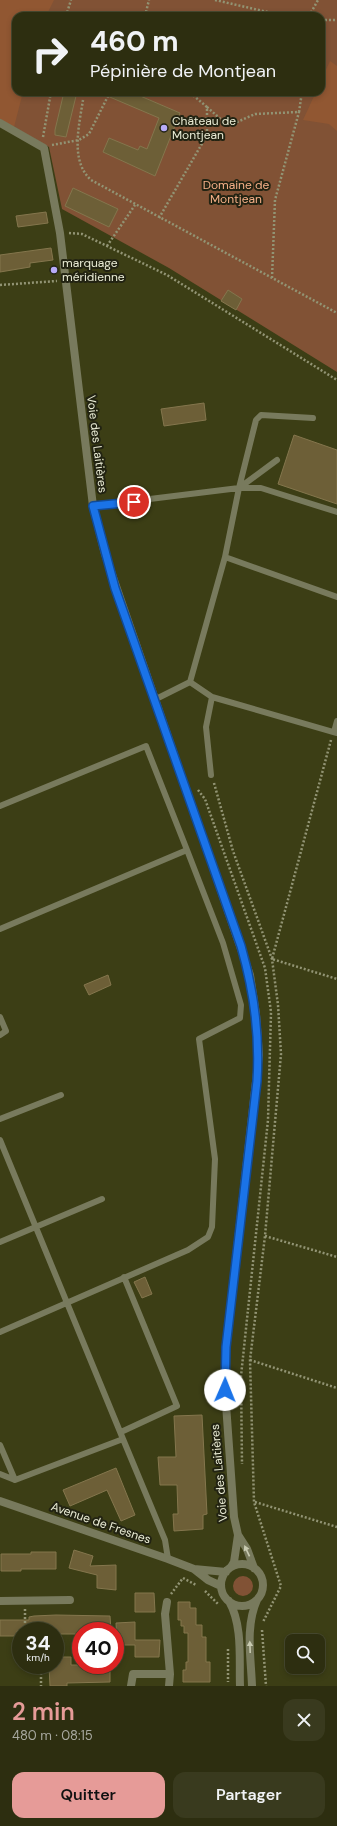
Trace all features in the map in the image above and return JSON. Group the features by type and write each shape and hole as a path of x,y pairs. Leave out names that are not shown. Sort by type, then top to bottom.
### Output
{"street":[{"path":"0,123 42,146"},
{"name":"Voie des Laitières","path":"42,146 60,233 93,506 115,588 241,946 250,975 256,1014 259,1055 257,1081 226,1347 225,1390 229,1467 234,1518 238,1536 234,1562 228,1570"},
{"name":"Avenue de Fresnes","path":"0,1501 168,1559 194,1569 208,1580 221,1586"},
{"name":"Voie des Laitières","path":"238,1536 247,1549 254,1568"},
{"path":"240,1686 235,1612 223,1594 221,1586 228,1570 245,1564 254,1568 262,1577 263,1585 262,1592 252,1612 249,1624 252,1686"},
{"name":"Avenue de Fresnes","path":"194,1569 228,1570"},
{"path":"228,1601 235,1605 243,1606 251,1604 258,1599"},
{"path":"0,1601 70,1600"},
{"path":"168,1602 165,1614 170,1674 169,1686"},
{"path":"131,1686 133,1674 170,1674"}],"lane":[{"path":"154,700 190,682 225,557 238,488 256,420 261,415 313,418"},
{"path":"238,488 277,460"},
{"path":"93,506 238,488 261,488 337,512"},
{"path":"225,557 337,597"},
{"path":"190,682 212,697 335,732 337,721"},
{"path":"211,774 206,727 212,697"},
{"path":"0,806 146,746 223,943 241,1005 240,1018 199,1039 215,1159 212,1227 208,1237 188,1250 0,1332"},
{"path":"0,929 187,850"},
{"path":"0,1017 6,1031 0,1035"},
{"path":"0,1119 61,1095"},
{"path":"0,1140 165,1540 168,1559"},
{"path":"0,1242 102,1199"},
{"path":"121,1432 177,1406 124,1277"},
{"path":"0,1474 15,1480 123,1439"},
{"path":"0,1445 15,1480"}],"path":[{"path":"67,12 71,0"},
{"path":"146,12 149,0"},
{"path":"215,0 268,12"},
{"path":"311,12 318,0"},
{"path":"325,20 337,20"},
{"path":"50,96 42,146 78,140 88,134 108,96"},
{"path":"194,96 225,123 235,123 255,114 299,112"},
{"path":"272,278 275,200 299,112 301,96"},
{"path":"83,100 78,140 79,157 83,173 91,180 337,313"},
{"path":"159,218 207,134 207,107"},
{"path":"107,246 135,205"},
{"path":"60,233 82,234 167,275 337,380"},
{"path":"0,285 65,280"},
{"path":"272,959 335,732"},
{"path":"211,774 233,851 272,959 278,1005 281,1054 265,1236 250,1360 254,1502 281,1586 261,1624 266,1686"},
{"path":"272,959 337,979"},
{"path":"265,1236 337,1257"},
{"path":"250,1360 337,1388"},
{"path":"254,1502 337,1527"},
{"path":"168,1602 183,1578 197,1586"},
{"path":"204,1590 216,1600 220,1606"},
{"path":"24,1601 25,1622"},
{"path":"228,1648 229,1686"},
{"path":"41,1674 42,1686"}],"green space":[{"name":"Domaine de Montjean","path":"0,0 337,0 337,372 169,268 62,209 49,147 0,119"},
{"path":"243,1576 250,1579 253,1586 250,1593 243,1596 236,1593 233,1586 236,1579"}],"shaded area":[{"path":"0,0 54,0 48,12 12,12 12,96 22,96 14,127 0,119"},
{"path":"330,61 337,66 337,131 329,124 303,120 314,96 325,96 325,72"}],"building":[{"path":"63,96 76,96 66,137 55,135"},
{"name":"Château de Montjean","path":"107,96 140,96 180,113 155,176 103,152 109,138 138,150 140,146 147,149 159,118"},
{"path":"73,188 118,209 109,227 65,206"},
{"path":"46,212 48,223 18,227 16,216"},
{"path":"51,248 53,260 30,263 30,267 0,272 0,255"},
{"path":"228,290 242,299 236,310 221,301"},
{"path":"204,403 206,420 164,426 161,409"},
{"path":"294,435 337,450 337,504 278,484"},
{"path":"108,975 111,985 89,995 84,985"},
{"path":"145,1277 152,1294 142,1298 134,1282"},
{"path":"202,1415 207,1514 203,1515 203,1529 174,1531 173,1514 178,1514 177,1485 160,1485 158,1457 176,1457 174,1416"},
{"path":"116,1468 135,1515 121,1521 107,1490 70,1506 63,1490"},
{"path":"74,1550 93,1556 90,1566 116,1565 116,1590 97,1588 97,1575 69,1568"},
{"path":"31,1552 56,1552 56,1569 21,1569 21,1571 1,1571 1,1554 31,1554"},
{"path":"135,1593 154,1593 155,1612 135,1612"},
{"path":"178,1602 190,1602 190,1608 196,1608 196,1625 202,1625 202,1637 206,1637 206,1662 210,1662 210,1682 183,1682 183,1670 186,1670 186,1662 188,1662 188,1633 184,1633 184,1626 181,1626 181,1620 178,1620"},
{"path":"110,1616 110,1622 72,1622 72,1634 64,1634 64,1622 12,1622 12,1636 0,1636 0,1620 29,1620 29,1617"},
{"path":"135,1622 135,1640 160,1640 159,1657 135,1657 135,1645 124,1645 124,1623"},
{"path":"64,1657 71,1657 72,1674 110,1674 110,1682 67,1683 67,1686 50,1686 49,1674 64,1674"}],"place":[{"name":"Château de Montjean","path":"164,128"},
{"name":"marquage méridienne","path":"54,270"}],"route":[{"path":"134,502 93,506 115,588 241,946 250,975 256,1014 259,1055 257,1081 226,1347 225,1390"}]}
